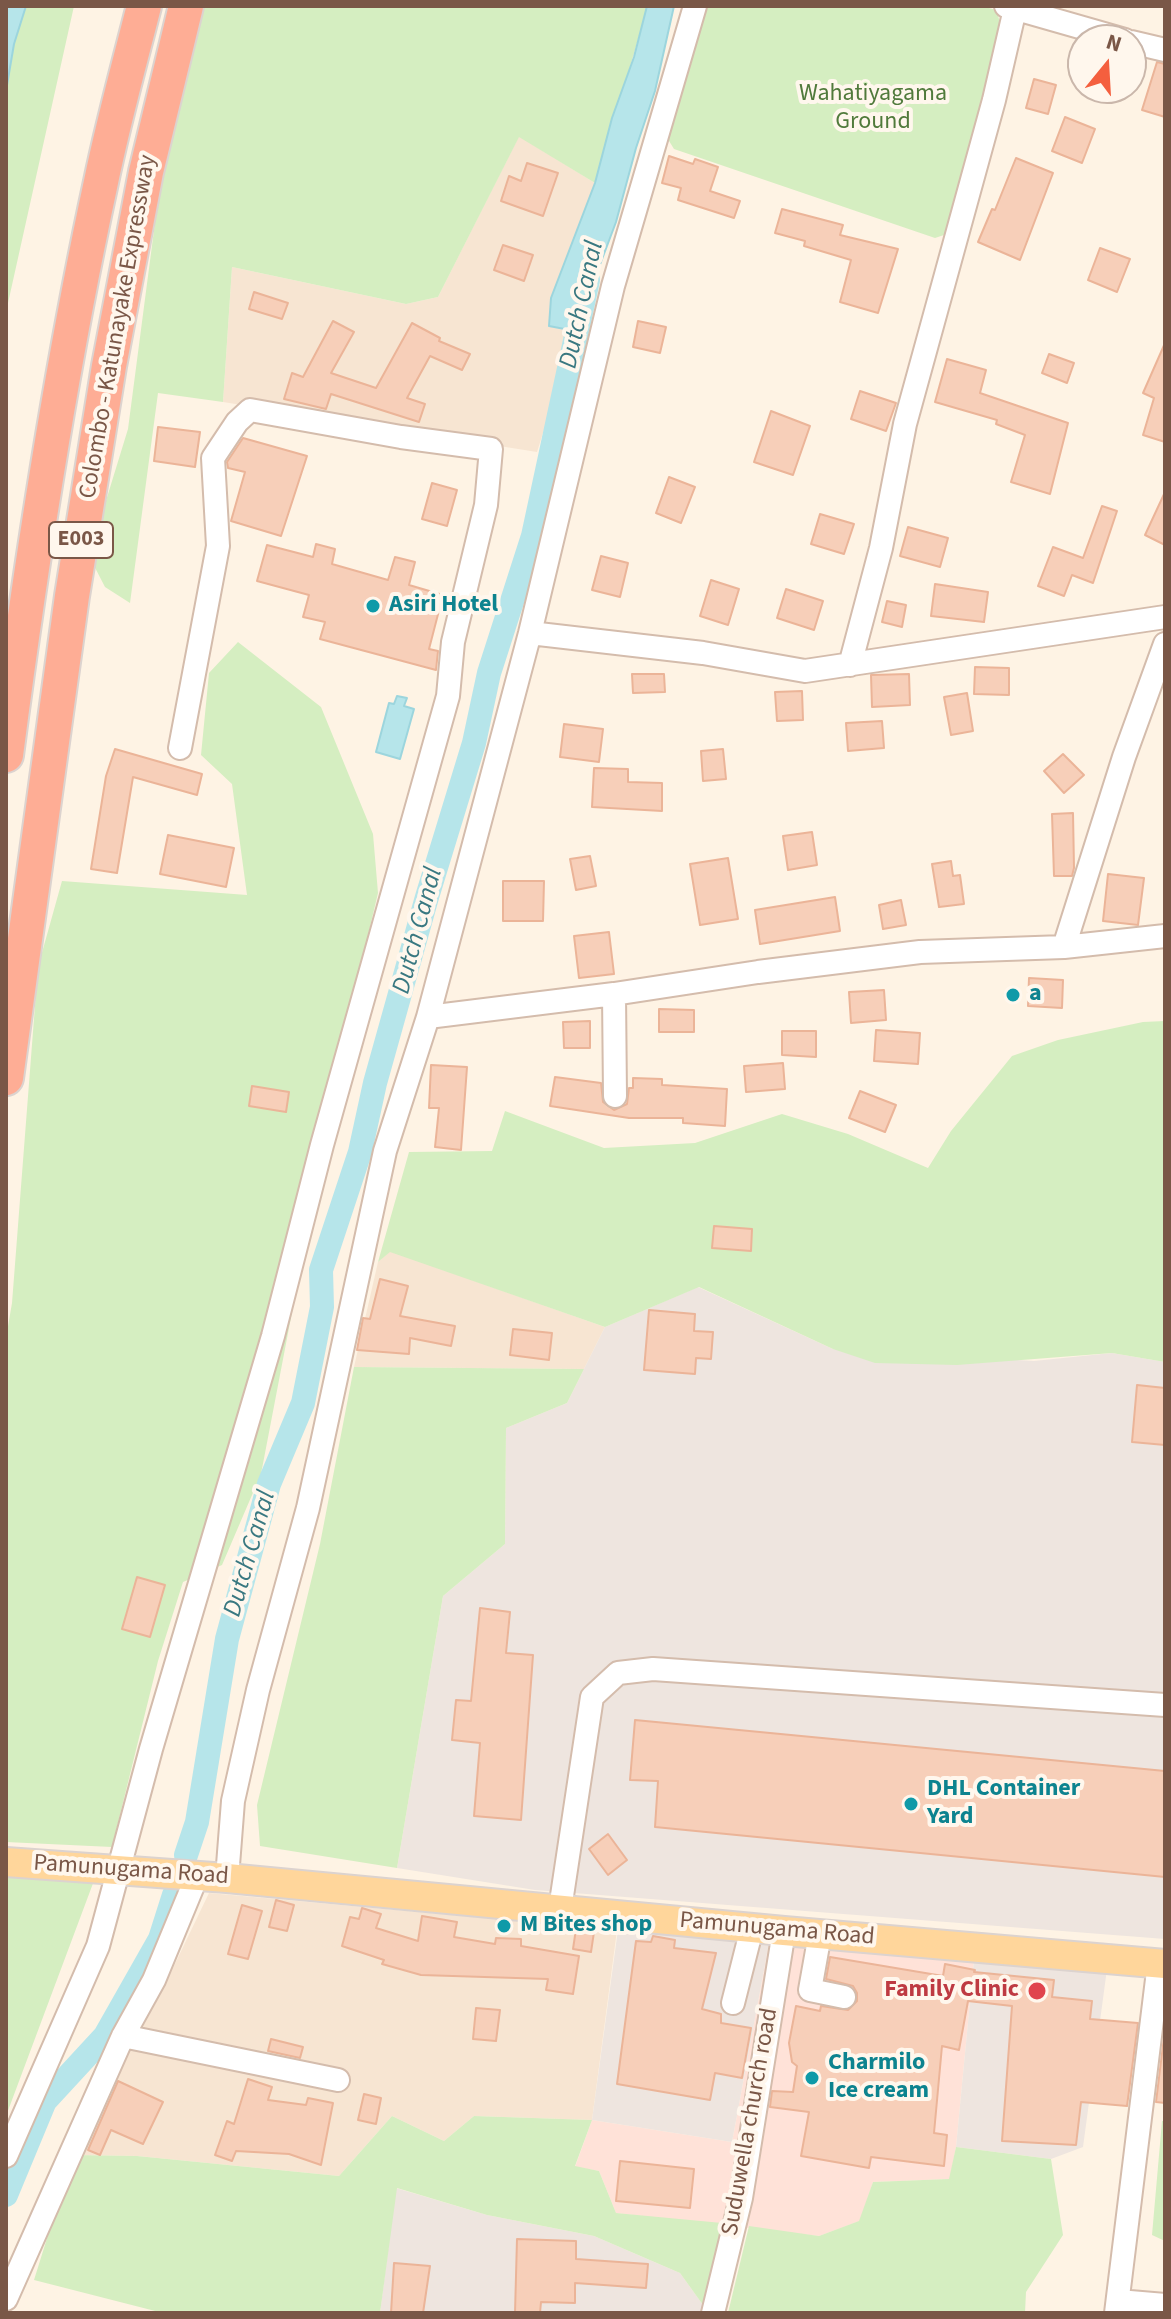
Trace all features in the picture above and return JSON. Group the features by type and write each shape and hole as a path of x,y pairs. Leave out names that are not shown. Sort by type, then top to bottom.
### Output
{"highway":[{"name":"Colombo - Katunayake Expressway","path":"6,755 54,421 101,180 144,6"},
{"name":"Colombo - Katunayake Expressway","path":"6,1078 72,596 109,366 146,172 186,6"}],"main road":[{"name":"Pamunugama Road","path":"6,1862 227,1878 1162,1964"}],"street":[{"path":"227,1878 233,1801 258,1690 308,1508 385,1151 428,1017 530,633 613,286 695,6"},
{"path":"850,665 881,548 905,424 994,100 1015,8 1070,24"},
{"path":"6,2156 98,1946 117,1871 273,1336 322,1145 448,696 453,642 486,505 491,449 401,437 250,410 237,422 213,458 218,546 180,748"},
{"path":"530,633 703,653 805,671 1165,617"},
{"path":"1064,947 1124,757 1165,644"},
{"path":"428,1017 920,952 1064,947 1165,936"},
{"path":"614,994 615,1096"},
{"path":"560,1909 592,1697 618,1673 653,1669 1165,1705"},
{"path":"6,2299 123,2036 154,1980 197,1876"},
{"path":"733,2003 752,1928"},
{"name":"Suduwella church road","path":"713,2313 741,2198 784,1931"},
{"path":"820,1934 810,1990 844,1997"},
{"path":"1162,1964 1117,2307 1165,2305"},
{"path":"123,2036 338,2080"}],"shaded area":[{"path":"519,136 595,183 551,298 549,326 575,331 537,452 223,402 232,267 406,304 438,297"},
{"path":"390,1251 605,1327 584,1369 354,1367 378,1262"},
{"path":"698,1287 833,1349 1034,1361 1112,1353 1165,1362 1165,1939 535,1890 397,1868 443,1596 505,1544 506,1428 567,1403 605,1327"},
{"path":"209,1893 617,1930 592,2120 474,2116 444,2141 392,2116 339,2176 137,2156 73,2155 160,1995"},
{"path":"620,1915 769,1943 732,2142 592,2120"},
{"path":"769,1943 974,1960 956,2147 950,2179 873,2182 860,2221 819,2236 616,2213 599,2171 575,2167 592,2120 732,2142"},
{"path":"974,1960 1107,1969 1083,2147 1051,2159 956,2147"},
{"path":"396,2188 487,2215 594,2236 680,2273 703,2305 702,2313 380,2313"}],"green space":[{"path":"26,6 74,6 6,312 6,91 14,44"},
{"path":"204,6 647,6 595,183 519,137 438,297 406,304 232,267 223,402 158,393 130,603 105,587 89,556 128,429 162,169"},
{"name":"Wahatiyagama Ground","path":"706,6 982,6 996,10 1001,25 992,68 944,235 935,238 674,149 666,136"},
{"path":"238,642 321,707 373,834 378,893 348,1020 261,1474 222,1565 183,1582 158,1661 112,1847 6,1842 6,1338 12,1303 38,967 62,881 247,895 232,784 201,755 209,673"},
{"path":"1165,1021 1165,1362 1112,1353 957,1365 875,1363 833,1349 699,1287 605,1327 390,1252 378,1262 409,1152 492,1151 505,1111 604,1148 695,1143 782,1114 848,1134 928,1168 951,1131 1012,1056 1058,1040 1143,1022"},
{"path":"354,1367 584,1369 567,1403 506,1428 505,1544 443,1596 397,1868 260,1846 257,1805 320,1544"},
{"path":"98,1870 6,2116 6,1874"},
{"path":"392,2116 444,2141 474,2116 592,2120 575,2166 599,2171 616,2213 722,2223 703,2305 680,2273 594,2236 487,2215 397,2188 380,2313 163,2313 34,2280 73,2155 137,2156 339,2176"},
{"path":"1162,2121 1165,2121 1165,2241 1152,2235"},
{"path":"956,2147 1051,2159 1063,2235 1026,2292 1025,2313 728,2313 749,2226 819,2236 859,2221 873,2182 949,2179"}],"water":[{"path":"6,6 26,6 14,44 6,91"},
{"path":"647,6 674,6 655,91 616,222 575,331 549,326 551,298 595,183"},
{"path":"397,696 407,698 404,706 414,709 400,759 376,752 389,703 394,704"}],"building":[{"path":"1157,62 1165,64 1165,117 1142,110 1144,104 1147,104"},
{"path":"1034,79 1056,85 1048,114 1026,108"},
{"path":"1065,117 1095,129 1082,163 1052,151"},
{"path":"669,156 693,164 695,159 718,167 710,191 740,201 734,218 678,200 681,188 662,183"},
{"path":"1016,158 1053,173 1020,260 978,242"},
{"path":"527,163 558,173 543,216 501,201 509,176 521,181"},
{"path":"782,209 843,225 840,235 898,249 878,313 840,302 851,260 804,246 805,241 775,233"},
{"path":"503,245 533,255 524,281 494,270"},
{"path":"1100,248 1130,259 1117,292 1088,280"},
{"path":"254,292 288,303 282,319 249,309"},
{"path":"333,321 354,332 331,373 376,388 412,323 440,338 439,341 470,354 462,370 430,356 407,398 425,404 419,422 331,394 326,409 284,399 292,373 303,377"},
{"path":"638,321 666,327 660,353 633,347"},
{"path":"1165,343 1165,442 1143,435 1154,398 1143,393"},
{"path":"1049,354 1074,363 1067,383 1042,373"},
{"path":"947,359 986,370 980,393 1068,423 1050,494 1011,482 1025,435 996,424 997,420 935,402"},
{"path":"860,391 896,403 886,431 851,419"},
{"path":"771,411 810,426 793,475 754,462"},
{"path":"158,427 200,432 195,467 154,461"},
{"path":"243,438 307,456 281,536 231,521 245,472 228,468 227,462"},
{"path":"669,477 695,487 681,523 656,513"},
{"path":"432,483 457,490 447,526 422,519"},
{"path":"1165,492 1165,545 1145,535"},
{"path":"1102,506 1117,511 1093,583 1072,575 1064,596 1038,586 1053,547 1083,558"},
{"path":"820,514 854,524 844,554 811,544"},
{"path":"908,527 948,538 940,567 900,556"},
{"name":"Asiri Hotel","path":"316,544 335,549 332,564 388,580 395,557 415,562 409,585 443,595 429,649 438,651 436,670 320,639 325,622 303,617 309,595 257,581 267,545 313,557"},
{"path":"601,556 628,563 620,597 592,590"},
{"path":"711,580 739,589 728,625 700,616"},
{"path":"935,584 988,592 984,622 931,616"},
{"path":"786,589 823,601 814,630 777,618"},
{"path":"887,601 906,605 902,627 882,622"},
{"path":"975,667 1009,668 1009,695 974,694"},
{"path":"632,674 664,674 665,692 633,693"},
{"path":"909,674 910,705 872,707 871,675"},
{"path":"802,691 803,720 777,721 775,692"},
{"path":"967,693 973,731 951,735 944,697"},
{"path":"882,721 884,748 848,751 846,723"},
{"path":"564,724 603,729 599,762 560,757"},
{"path":"115,749 202,774 197,795 133,777 117,873 91,869 106,776"},
{"path":"723,749 726,779 703,781 701,751"},
{"path":"1063,754 1084,775 1064,793 1044,771"},
{"path":"594,768 628,769 628,782 662,783 662,811 592,807"},
{"path":"1073,813 1072,876 1054,876 1052,814"},
{"path":"812,832 817,865 788,870 783,836"},
{"path":"168,835 234,848 226,887 160,874"},
{"path":"590,856 596,886 576,890 570,859"},
{"path":"728,858 738,919 700,925 690,864"},
{"path":"951,861 953,876 960,875 964,904 939,907 932,864"},
{"path":"1108,874 1144,878 1138,925 1103,921"},
{"path":"503,881 544,881 543,921 503,921"},
{"path":"835,897 840,931 760,944 755,910"},
{"path":"901,900 906,925 883,929 879,905"},
{"path":"609,932 614,974 579,978 574,936"},
{"path":"1029,978 1063,980 1062,1008 1028,1006"},
{"path":"884,990 886,1020 851,1023 849,992"},
{"path":"659,1009 694,1010 694,1032 659,1032"},
{"path":"590,1021 590,1048 564,1048 563,1022"},
{"path":"876,1030 920,1033 918,1064 874,1061"},
{"path":"782,1031 816,1031 816,1057 782,1055"},
{"path":"783,1063 785,1089 746,1092 744,1066"},
{"path":"431,1065 467,1067 461,1150 435,1147 439,1108 429,1108"},
{"path":"555,1077 601,1083 603,1102 614,1110 627,1104 633,1078 662,1079 662,1085 727,1089 725,1126 683,1123 683,1118 629,1118 550,1106"},
{"path":"252,1086 289,1092 286,1112 249,1106"},
{"path":"860,1091 896,1105 885,1132 849,1118"},
{"path":"714,1226 752,1229 751,1251 712,1248"},
{"path":"380,1279 408,1286 400,1316 455,1326 451,1346 410,1338 409,1354 357,1350 363,1318 370,1319"},
{"path":"649,1310 695,1314 694,1331 713,1332 711,1359 696,1358 695,1374 644,1370"},
{"path":"513,1329 552,1333 549,1360 510,1355"},
{"path":"1137,1385 1165,1388 1165,1445 1132,1442"},
{"path":"137,1577 165,1585 150,1637 122,1629"},
{"path":"480,1608 510,1612 506,1653 533,1655 521,1820 474,1816 480,1743 452,1740 456,1700 471,1701"},
{"name":"DHL Container Yard","path":"635,1720 1165,1771 1165,1877 655,1827 658,1781 630,1780"},
{"path":"608,1834 627,1860 608,1875 589,1849"},
{"path":"276,1900 294,1905 287,1931 269,1927"},
{"path":"242,1905 262,1911 248,1959 228,1954"},
{"path":"362,1908 381,1914 376,1928 418,1941 422,1916 457,1922 454,1937 495,1944 496,1938 521,1939 521,1946 579,1956 573,1994 546,1990 548,1979 421,1975 382,1964 384,1960 342,1946 350,1917 359,1919"},
{"path":"576,1929 594,1932 591,1952 573,1949"},
{"path":"653,1936 675,1940 674,1948 716,1953 702,2009 721,2014 721,2023 751,2028 742,2078 715,2073 710,2100 617,2084 636,1941 651,1942"},
{"path":"830,1957 943,1976 945,1964 974,1972 1054,1980 1052,1997 1092,2001 1090,2019 1138,2023 1127,2106 1081,2102 1076,2145 1002,2141 1012,2006 968,2001 959,2050 942,2046 934,2133 947,2135 944,2166 871,2157 869,2168 801,2156 809,2112 770,2107 772,2091 793,2092 797,2066 792,2062 789,2043 796,2006 820,2011 821,2006 848,2010 857,2001 853,1986 826,1979"},
{"path":"476,2008 500,2010 496,2041 473,2039"},
{"path":"1165,2029 1165,2103 1156,2102"},
{"path":"271,2039 303,2047 300,2058 268,2051"},
{"path":"248,2079 272,2087 268,2100 306,2105 308,2098 333,2103 321,2165 289,2154 236,2151 232,2161 215,2155 227,2121 234,2124"},
{"path":"118,2081 163,2102 143,2144 111,2130 100,2155 88,2150"},
{"path":"364,2094 381,2098 376,2124 358,2120"},
{"path":"620,2161 694,2169 690,2208 616,2201"},
{"path":"517,2239 576,2241 576,2259 648,2264 646,2288 575,2283 575,2303 541,2302 540,2313 515,2313"},
{"path":"394,2263 430,2266 423,2313 391,2313"}],"waterway":[{"name":"Dutch Canal","path":"186,1855 197,1822 227,1639 269,1484 303,1403 322,1307 321,1270 360,1152 375,1083 474,743 489,673 533,536 588,280"},
{"name":"Dutch Canal","path":"6,2195 45,2101 105,2036 160,1939 174,1895"}],"place":[{"name":"Asiri Hotel","path":"373,606"},
{"name":"a","path":"1013,995"},
{"name":"DHL Container Yard","path":"911,1804"},
{"name":"M Bites shop","path":"504,1926"},
{"name":"Family Clinic","path":"1037,1991"},
{"name":"Charmilo Ice cream","path":"812,2078"}]}
